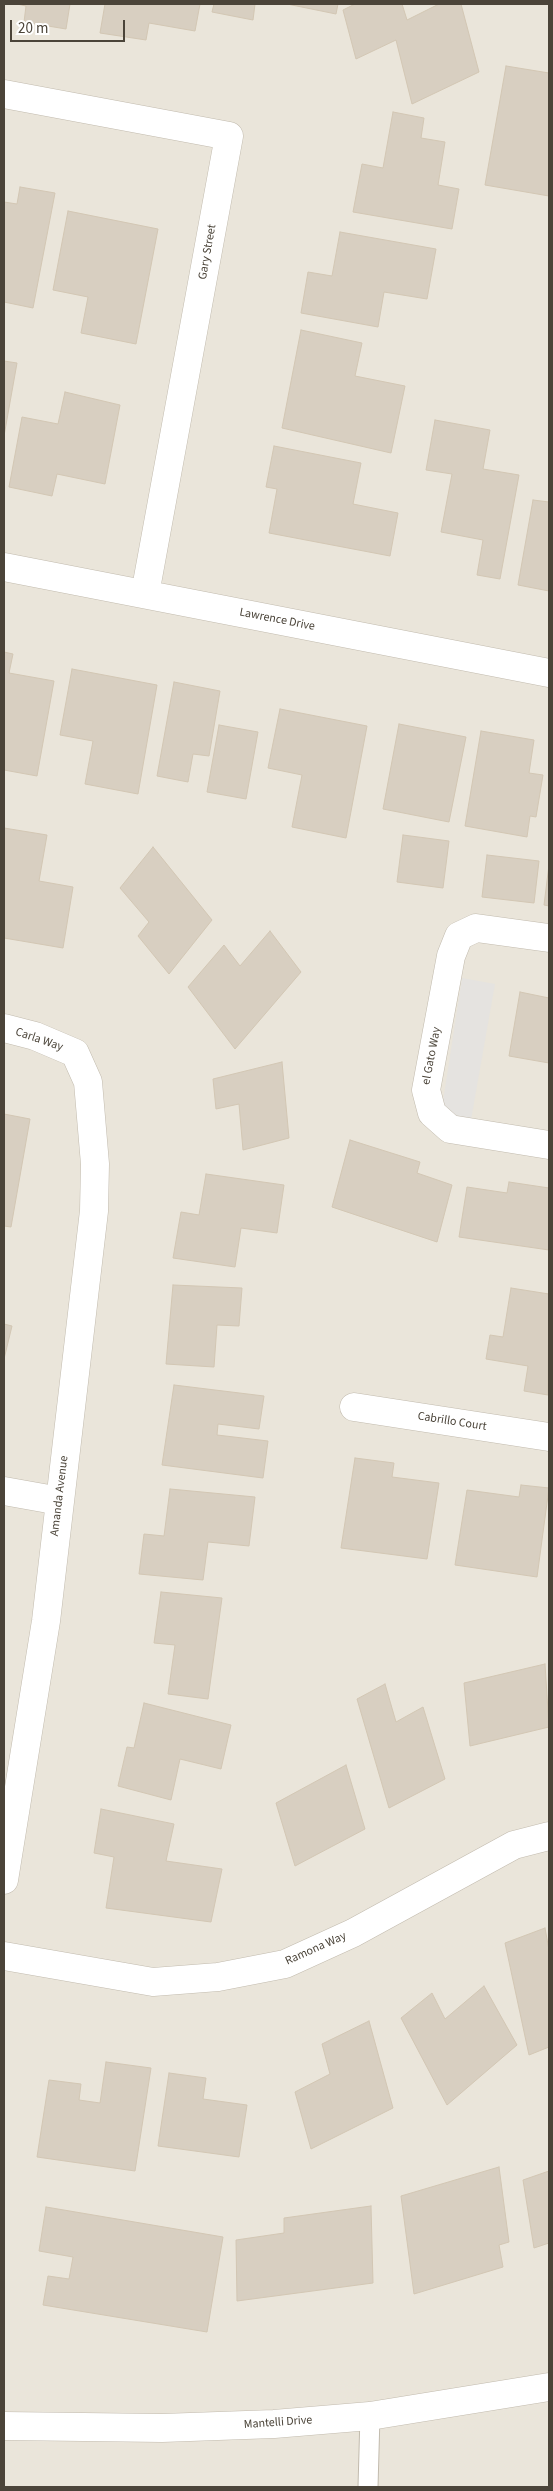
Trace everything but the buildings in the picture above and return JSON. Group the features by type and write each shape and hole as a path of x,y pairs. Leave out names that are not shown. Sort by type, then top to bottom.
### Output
{"street":[{"name":"Gary Street","path":"4,94 230,136 145,594"},
{"name":"Lawrence Drive","path":"4,567 549,673"},
{"name":"el Gato Way","path":"549,938 476,928 459,936 451,956 426,1090 432,1113 450,1129 549,1145"},
{"name":"Carla Way","path":"4,1028 36,1036 75,1053 88,1082 90,1109"},
{"name":"Amanda Avenue","path":"4,1880 44,1640 94,1211 94,1139 90,1109"},
{"name":"Cabrillo Court","path":"354,1406 549,1437"},
{"path":"4,1491 60,1501"},
{"name":"Ramona Way","path":"4,1956 153,1982 218,1976 285,1964 353,1932 514,1845 549,1836"},
{"name":"Mantelli Drive","path":"4,2426 162,2428 274,2424 370,2416 549,2386"}],"lane":[{"path":"368,2487 370,2416"}],"shaded area":[{"path":"4,4 549,4 549,2487 4,2487"},
{"path":"462,978 495,984 471,1120 450,1115 443,1101"}]}
